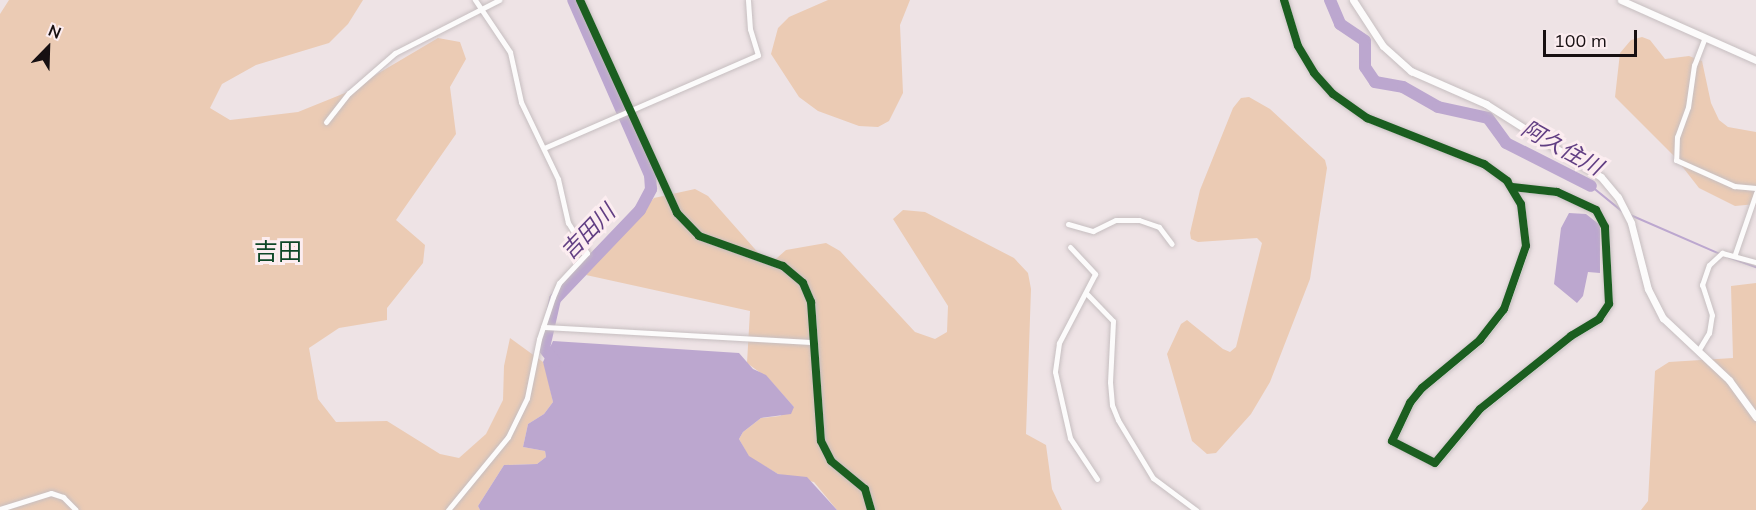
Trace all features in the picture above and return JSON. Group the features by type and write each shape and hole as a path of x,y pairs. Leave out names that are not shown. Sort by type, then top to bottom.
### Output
{"street":[{"path":"448,510 508,437 529,391 543,327 559,283 587,253 568,223 558,178 521,102 510,52 475,0"},
{"path":"326,123 349,93 396,53 499,0"},
{"path":"580,0 628,110 677,213 693,231 709,241 783,266 800,278 811,302 823,447 831,461 865,489 871,510"},
{"path":"544,148 758,55 750,29 748,0"},
{"path":"1284,0 1306,60 1345,104 1382,125 1484,164 1512,187 1521,204 1527,234 1520,268 1504,309 1480,340 1422,388 1410,404 1392,441 1435,463 1480,409 1571,336 1599,319 1609,304 1605,227 1596,210 1557,192 1512,187"},
{"path":"1353,0 1383,46 1403,66 1486,104 1601,177 1618,197 1631,223 1656,307 1672,330 1729,380 1756,417"},
{"path":"1621,0 1756,60"},
{"path":"1705,38 1691,78 1688,106 1677,137 1676,160 1734,186 1756,189"},
{"path":"1735,254 1756,193"},
{"path":"1068,224 1093,231 1116,220 1139,220 1159,228 1173,244"},
{"path":"1070,247 1095,274 1087,294 1059,343 1055,372 1070,438 1097,478"},
{"path":"1698,351 1709,333 1712,315 1703,279 1717,254 1735,254 1756,262"},
{"path":"1087,294 1113,321 1110,382 1112,405 1118,420 1153,478 1196,510"},
{"path":"543,327 813,342"},
{"path":"0,510 51,494 63,497 76,510"}],"shaded area":[{"path":"9,0 363,0 348,24 329,43 256,65 222,84 210,108 230,120 298,112 345,93 438,38 460,42 466,59 450,87 456,134 396,220 425,245 423,263 387,308 387,320 339,328 309,348 318,399 336,422 387,421 440,454 459,458 486,434 503,400 504,366 510,338 543,362 546,369 553,402 544,414 528,424 523,447 545,451 546,457 537,464 504,465 478,506 480,510 0,510 0,14"},
{"path":"828,0 910,0 900,25 903,93 889,121 878,127 859,126 818,111 799,97 771,54 778,28 789,17"},
{"path":"1642,37 1650,40 1665,59 1689,56 1702,61 1711,103 1719,120 1728,127 1756,132 1756,204 1735,206 1699,188 1674,156 1615,97 1620,53 1631,40"},
{"path":"1249,97 1270,109 1325,160 1327,168 1310,279 1270,382 1251,414 1216,453 1207,454 1192,441 1167,354 1181,324 1187,320 1223,349 1230,352 1236,347 1262,243 1257,238 1198,242 1191,239 1190,233 1200,190 1233,108 1241,98"},
{"path":"695,189 708,196 769,265 786,250 826,243 840,251 915,332 935,339 947,332 948,306 893,219 903,210 925,212 1014,258 1028,273 1031,289 1026,434 1046,445 1052,489 1062,510 837,510 814,482 778,474 749,457 739,439 743,432 761,418 780,416 794,407 770,380 747,363 750,311 586,275 654,198"},
{"path":"1569,213 1586,214 1600,225 1600,273 1588,272 1583,296 1577,303 1554,284 1561,228"},
{"path":"1756,283 1756,510 1641,510 1648,501 1655,371 1669,362 1733,358 1731,286"},
{"path":"553,341 739,353 753,369 766,375 794,407 791,414 761,418 743,432 739,439 749,456 778,474 807,477 837,510 480,510 478,506 504,465 537,464 546,457 545,451 523,447 528,424 544,414 553,402 543,362"}],"waterway":[{"name":"吉田川","path":"555,362 544,348 555,299 640,210 651,189 650,175 573,0"},
{"name":"阿久住川","path":"1330,0 1340,24 1365,41 1365,67 1375,82 1403,87 1438,107 1488,118 1506,143 1591,186"},
{"name":"阿久住川","path":"1591,186 1623,212"},
{"name":"阿久住川","path":"1628,214 1720,254"},
{"name":"阿久住川","path":"1728,257 1756,267"}],"cycle path":[{"path":"580,0 677,213 699,236 783,266 803,283 811,302 821,441 831,461 865,489 871,510"},
{"path":"1284,0 1298,46 1314,73 1333,94 1367,118 1484,164 1507,181 1521,204 1526,246 1504,309 1480,340 1422,388 1410,403 1392,441 1435,463 1480,409 1571,336 1599,319 1609,304 1605,227 1596,210 1557,192 1512,187"}],"district":[{"name":"吉田","path":"278,252"}]}
